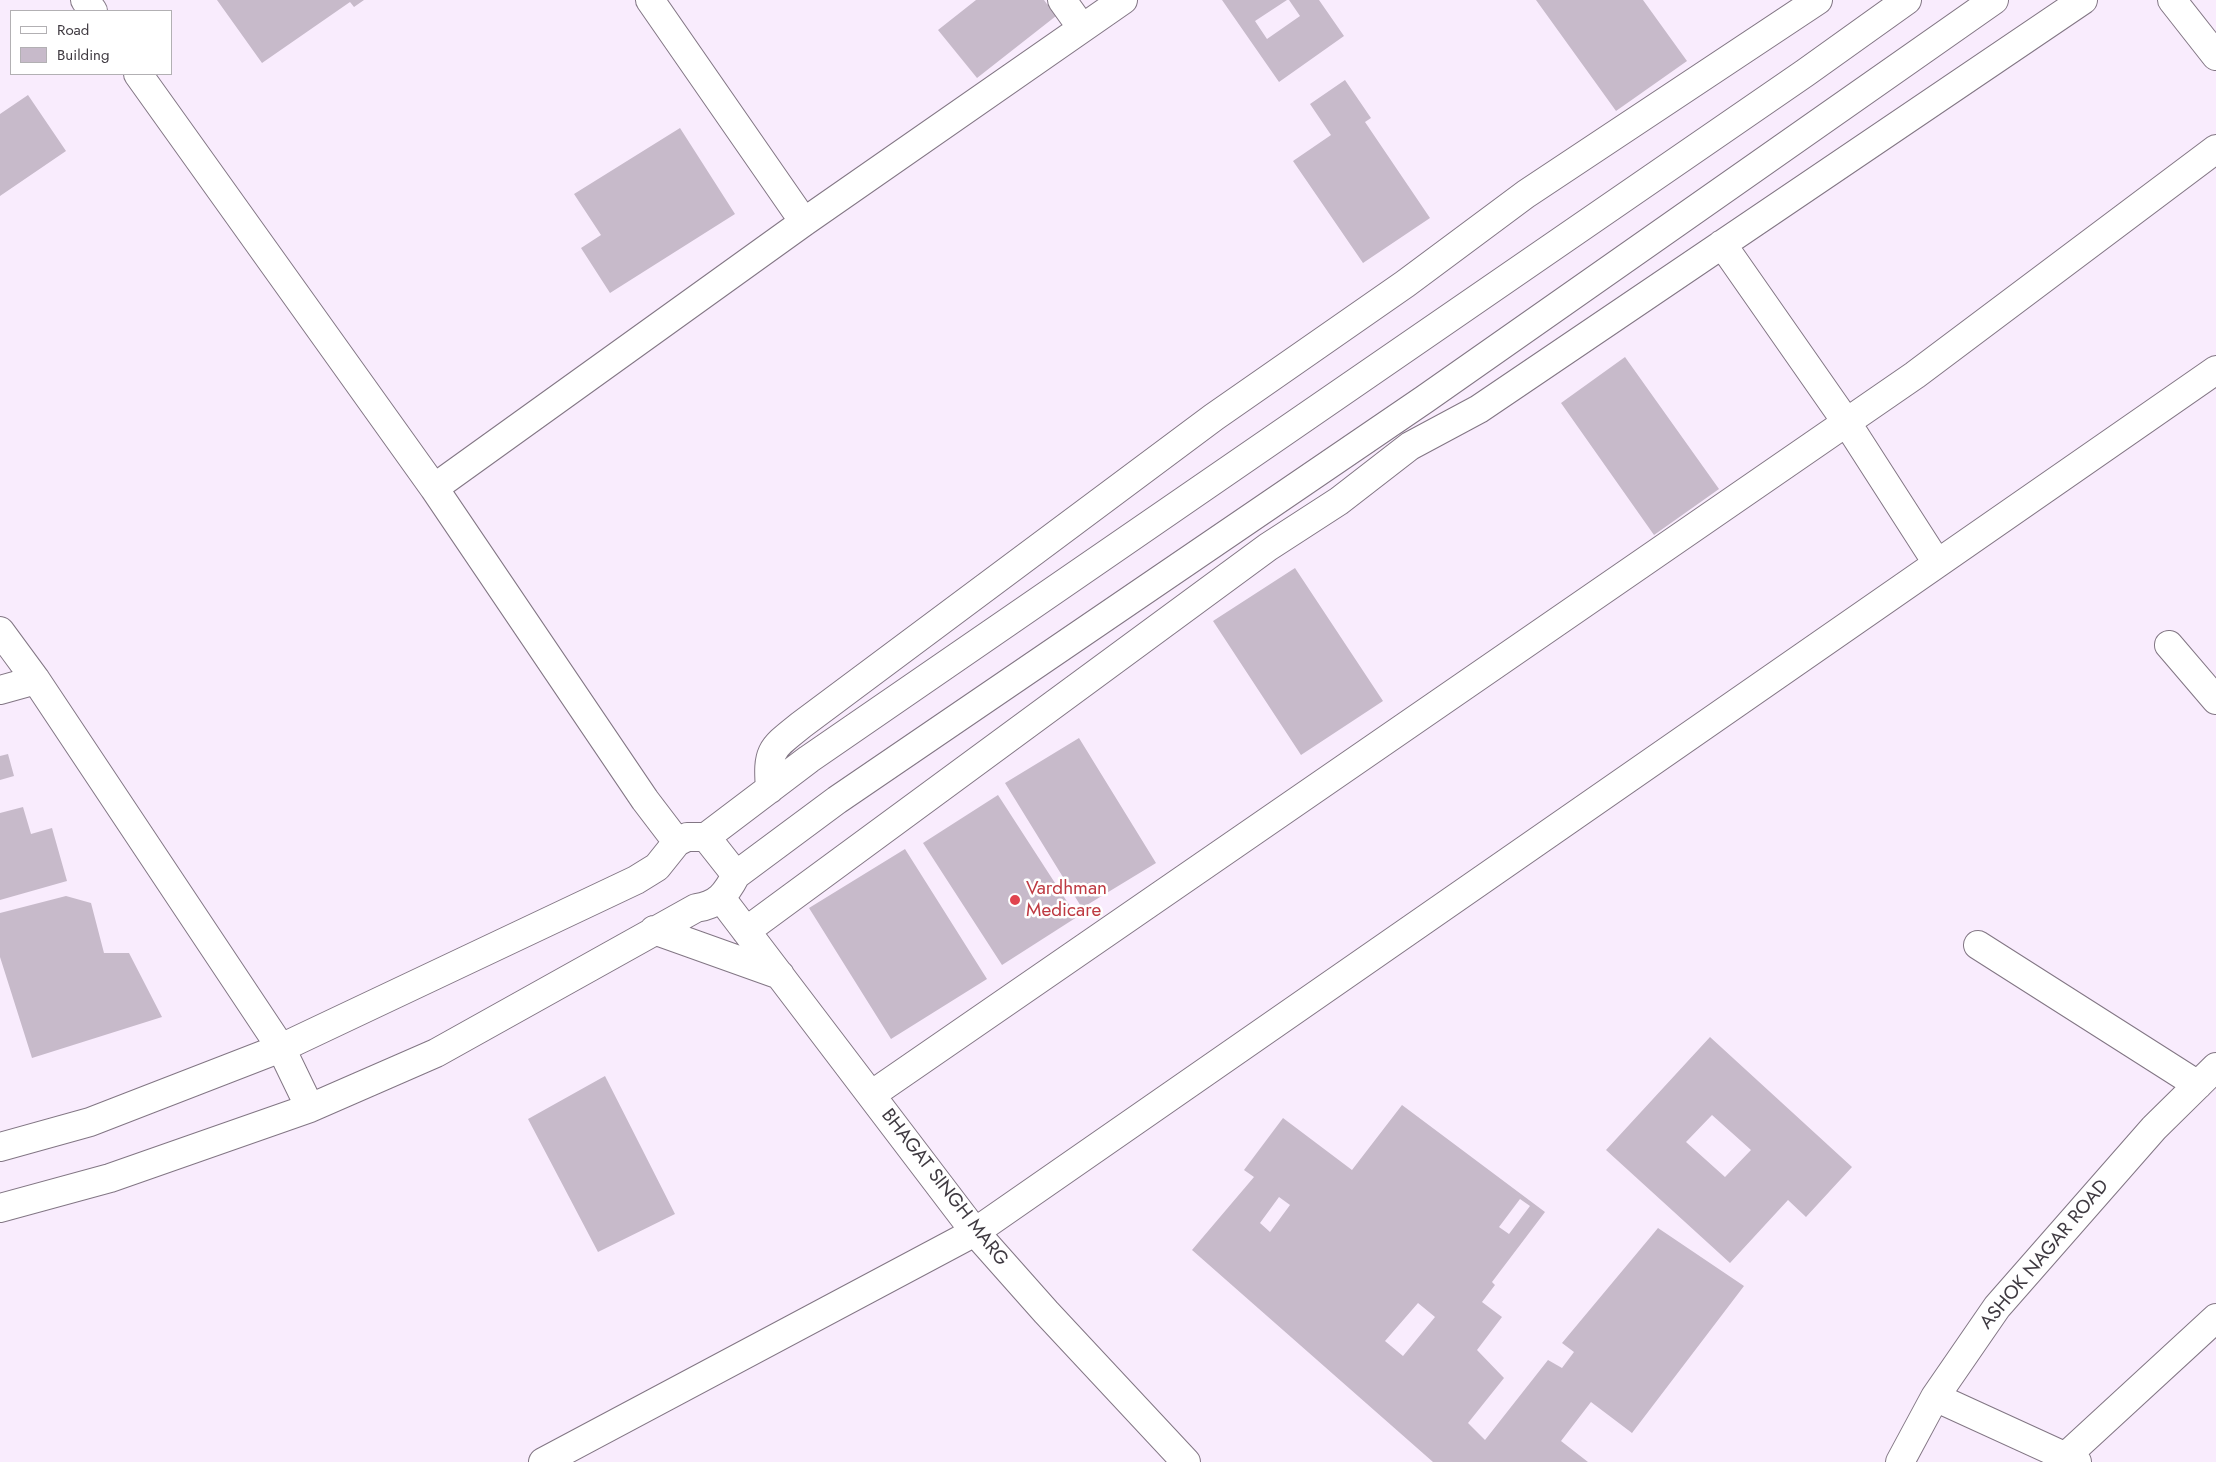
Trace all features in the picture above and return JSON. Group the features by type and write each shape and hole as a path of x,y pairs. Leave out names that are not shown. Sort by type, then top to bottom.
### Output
{"street":[{"path":"650,0 804,222"},
{"path":"1062,0 1082,28"},
{"path":"434,488 804,222 1123,0"},
{"path":"770,789 768,764 772,751 801,725 1214,416 1405,284 1526,194 1818,0"},
{"path":"0,1147 90,1122 281,1048 636,880 657,867 677,842 687,838 706,837 809,759 1805,73 1907,0"},
{"path":"0,1208 110,1178 310,1108 436,1053 654,930 696,908 707,906 721,898 736,875 837,800 1425,399 1994,0"},
{"path":"746,931 1268,547 1339,501 1410,446 1479,409 2083,0"},
{"path":"2172,0 2216,56"},
{"path":"139,75 434,488 645,800 677,842"},
{"path":"871,1095 1916,376 2216,149"},
{"path":"1722,244 1847,422 1936,563"},
{"path":"543,1462 975,1232 2216,370"},
{"path":"0,631 36,680 281,1048 310,1108"},
{"path":"2169,645 2216,700"},
{"path":"0,690 36,680"},
{"path":"706,837 736,875"},
{"name":"BHAGAT SINGH MARG","path":"721,898 975,1232 1046,1312 1186,1462"},
{"path":"654,930 780,975"},
{"path":"1978,945 2207,1076"},
{"name":"ASHOK NAGAR ROAD","path":"1900,1462 1935,1397 1997,1307 2154,1128 2207,1076"},
{"path":"1935,1397 2071,1459 2216,1318"}],"building":[{"path":"217,0 364,0 354,7 350,2 262,63"},
{"path":"976,0 1044,0 1056,16 977,78 938,30"},
{"path":"1222,0 1287,0 1255,21 1267,39 1300,16 1289,0 1319,0 1344,36 1279,82"},
{"path":"1536,0 1643,0 1687,61 1616,111"},
{"path":"1345,80 1371,118 1365,122 1430,218 1363,263 1293,161 1331,135 1310,104"},
{"path":"28,95 66,151 0,196 0,114"},
{"path":"680,128 735,214 610,293 581,248 601,235 574,194"},
{"path":"1625,357 1719,489 1654,535 1561,403"},
{"path":"1295,568 1383,701 1301,755 1213,621"},
{"path":"1079,738 1156,863 1082,908 1005,783"},
{"path":"8,754 14,776 0,780 0,756"},
{"path":"998,795 1077,917 1002,965 923,843"},
{"path":"23,807 31,834 52,828 67,881 0,900 0,813"},
{"path":"905,849 987,979 891,1039 809,908"},
{"path":"66,896 91,903 104,953 129,953 162,1017 32,1058 0,957 0,913"},
{"path":"1710,1037 1852,1167 1806,1217 1788,1200 1730,1263 1606,1150","holes":["1712,1115 1751,1150 1725,1177 1686,1142"]},
{"path":"605,1076 675,1214 598,1252 528,1119"},
{"path":"1402,1105 1545,1212 1492,1282 1495,1285 1482,1302 1502,1317 1477,1350 1504,1378 1468,1423 1485,1440 1548,1360 1562,1368 1574,1352 1562,1343 1658,1228 1744,1286 1632,1433 1591,1402 1561,1441 1588,1462 1433,1462 1192,1250 1254,1177 1244,1170 1283,1118 1352,1170","holes":["1279,1197 1290,1205 1270,1232 1260,1223","1520,1199 1530,1206 1509,1234 1499,1227","1418,1303 1435,1317 1403,1356 1385,1341"]}],"place":[{"name":"Vardhman Medicare","path":"1015,900"}]}
